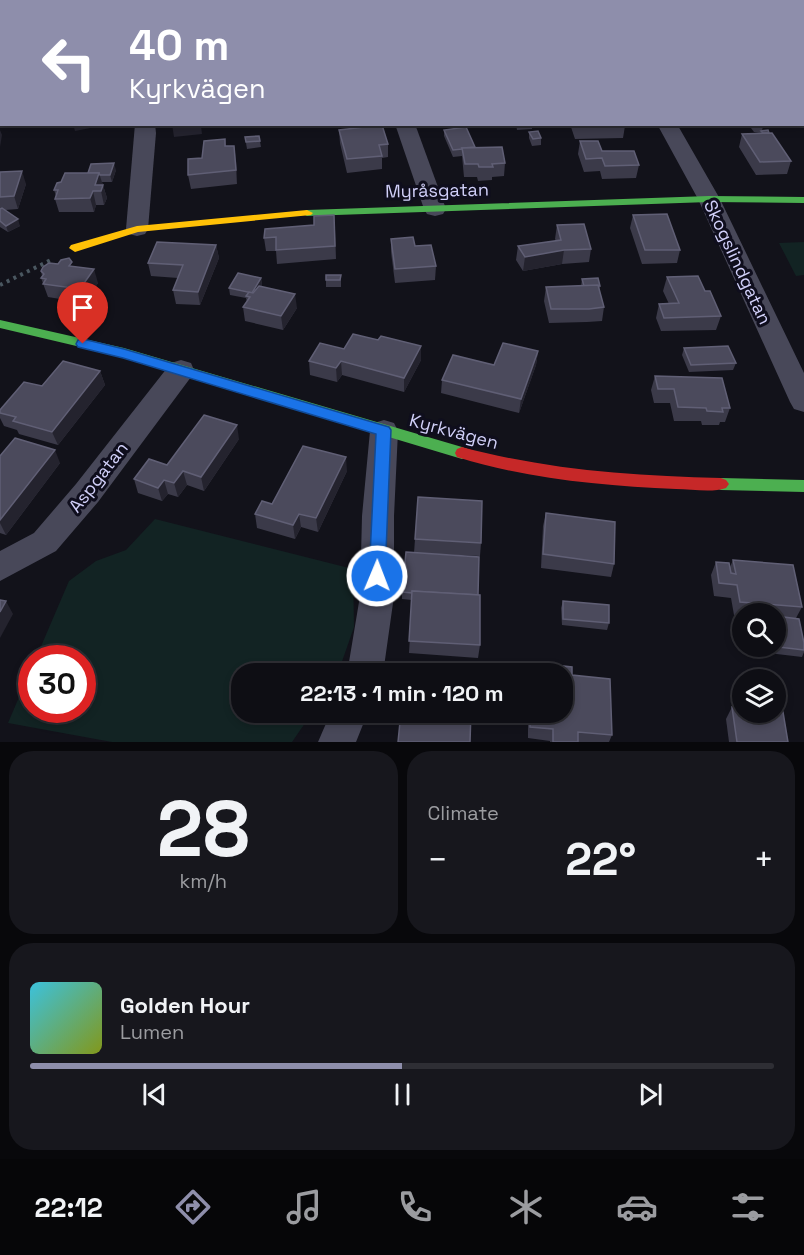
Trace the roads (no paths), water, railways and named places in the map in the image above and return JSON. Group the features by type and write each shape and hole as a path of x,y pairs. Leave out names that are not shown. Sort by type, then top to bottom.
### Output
{"street":[{"path":"137,229 145,126"},
{"path":"406,126 435,209"},
{"name":"Skogslindgatan","path":"668,126 709,199 804,402"},
{"name":"Myråsgatan","path":"75,248 137,229 291,214 709,199 804,200"},
{"name":"Kyrkvägen","path":"0,324 124,353 468,455 551,474 643,482 804,486"},
{"name":"Aspgatan","path":"0,567 45,542 87,493 181,370"},
{"path":"367,663 377,596 378,516 384,430"},
{"path":"337,742 345,723"}]}
